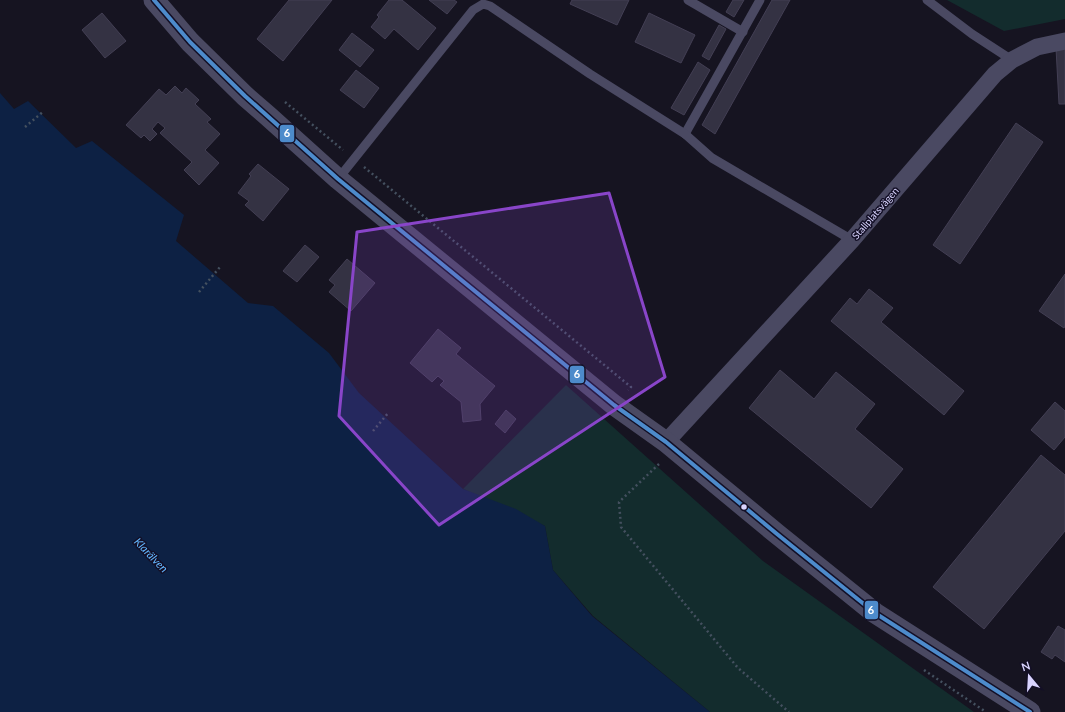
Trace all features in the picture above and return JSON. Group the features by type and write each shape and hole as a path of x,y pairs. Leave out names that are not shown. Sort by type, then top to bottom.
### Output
{"street":[{"path":"154,0 190,42 245,96 338,179 614,405 666,442 776,534 875,613 1030,712"},
{"name":"Stallplatsvägen","path":"666,442 852,240 995,74 1012,60 1037,47 1065,41"}],"lane":[{"path":"688,0 743,32"},
{"path":"686,134 760,0"},
{"path":"927,0 972,34 1012,60"},
{"path":"338,179 473,10 483,2 590,74 686,134 712,158 852,240"}],"path":[{"path":"283,100 631,387"},
{"path":"25,127 44,111"},
{"path":"200,292 220,267"},
{"path":"372,431 389,412"},
{"path":"659,464 619,502 621,527 738,668 789,712"}],"highlighted area":[{"path":"609,193 665,377 439,525 339,416 357,232"}],"green space":[{"path":"947,0 1065,0 1065,19 1004,31"},
{"path":"566,385 763,561 974,712 710,712 593,616 553,570 545,526 463,489"}],"water":[{"name":"Klarälven","path":"0,93 14,109 28,101 76,148 92,141 184,215 176,241 248,303 273,306 329,353 359,393 463,489 516,509 545,526 553,570 592,616 710,712 0,712"}],"building":[{"path":"289,0 332,0 283,61 257,39"},
{"path":"389,0 402,0 436,28 418,50 394,29 385,39 371,27 379,17 377,15"},
{"path":"429,0 454,0 457,2 447,14"},
{"path":"572,0 629,0 617,25 570,4"},
{"path":"733,0 744,0 734,17 726,12"},
{"path":"772,0 790,0 715,134 702,125"},
{"path":"102,13 126,41 105,58 82,30"},
{"path":"649,13 695,35 681,63 635,42"},
{"path":"719,25 726,29 709,60 702,56"},
{"path":"352,33 374,50 360,67 339,50"},
{"path":"1056,48 1065,48 1065,104 1059,104"},
{"path":"698,62 710,70 684,115 671,108"},
{"path":"356,70 379,88 364,108 340,90"},
{"path":"175,86 182,93 186,88 199,100 195,104 211,119 207,122 220,134 205,150 219,163 199,185 184,170 192,162 160,133 165,128 158,122 152,129 157,134 150,141 144,135 141,138 126,125 159,89 166,95"},
{"path":"1016,123 1043,142 960,264 933,245"},
{"path":"258,164 289,189 263,221 245,205 249,201 238,193 251,176 249,174"},
{"path":"305,245 319,257 297,282 283,271"},
{"path":"347,259 375,283 351,311 329,292 335,285 329,280"},
{"path":"1065,274 1065,326 1064,328 1039,311"},
{"path":"869,289 893,308 881,322 964,391 944,415 831,321 850,298 857,304"},
{"path":"438,329 461,348 456,354 495,386 480,404 481,420 463,422 461,402 440,385 444,381 438,376 432,382 410,363"},
{"path":"780,370 814,399 836,372 875,404 855,429 903,469 871,508 749,408"},
{"path":"1055,402 1065,411 1065,437 1054,450 1031,430"},
{"path":"506,410 516,419 505,433 495,424"},
{"path":"1041,455 1065,475 1065,531 984,629 933,587"},
{"path":"1058,626 1065,630 1065,662 1055,655 1052,659 1041,652"}],"transit line":[{"name":"6","path":"154,0 190,42 245,96 338,179 614,405 666,442 875,613 1030,712"}]}
